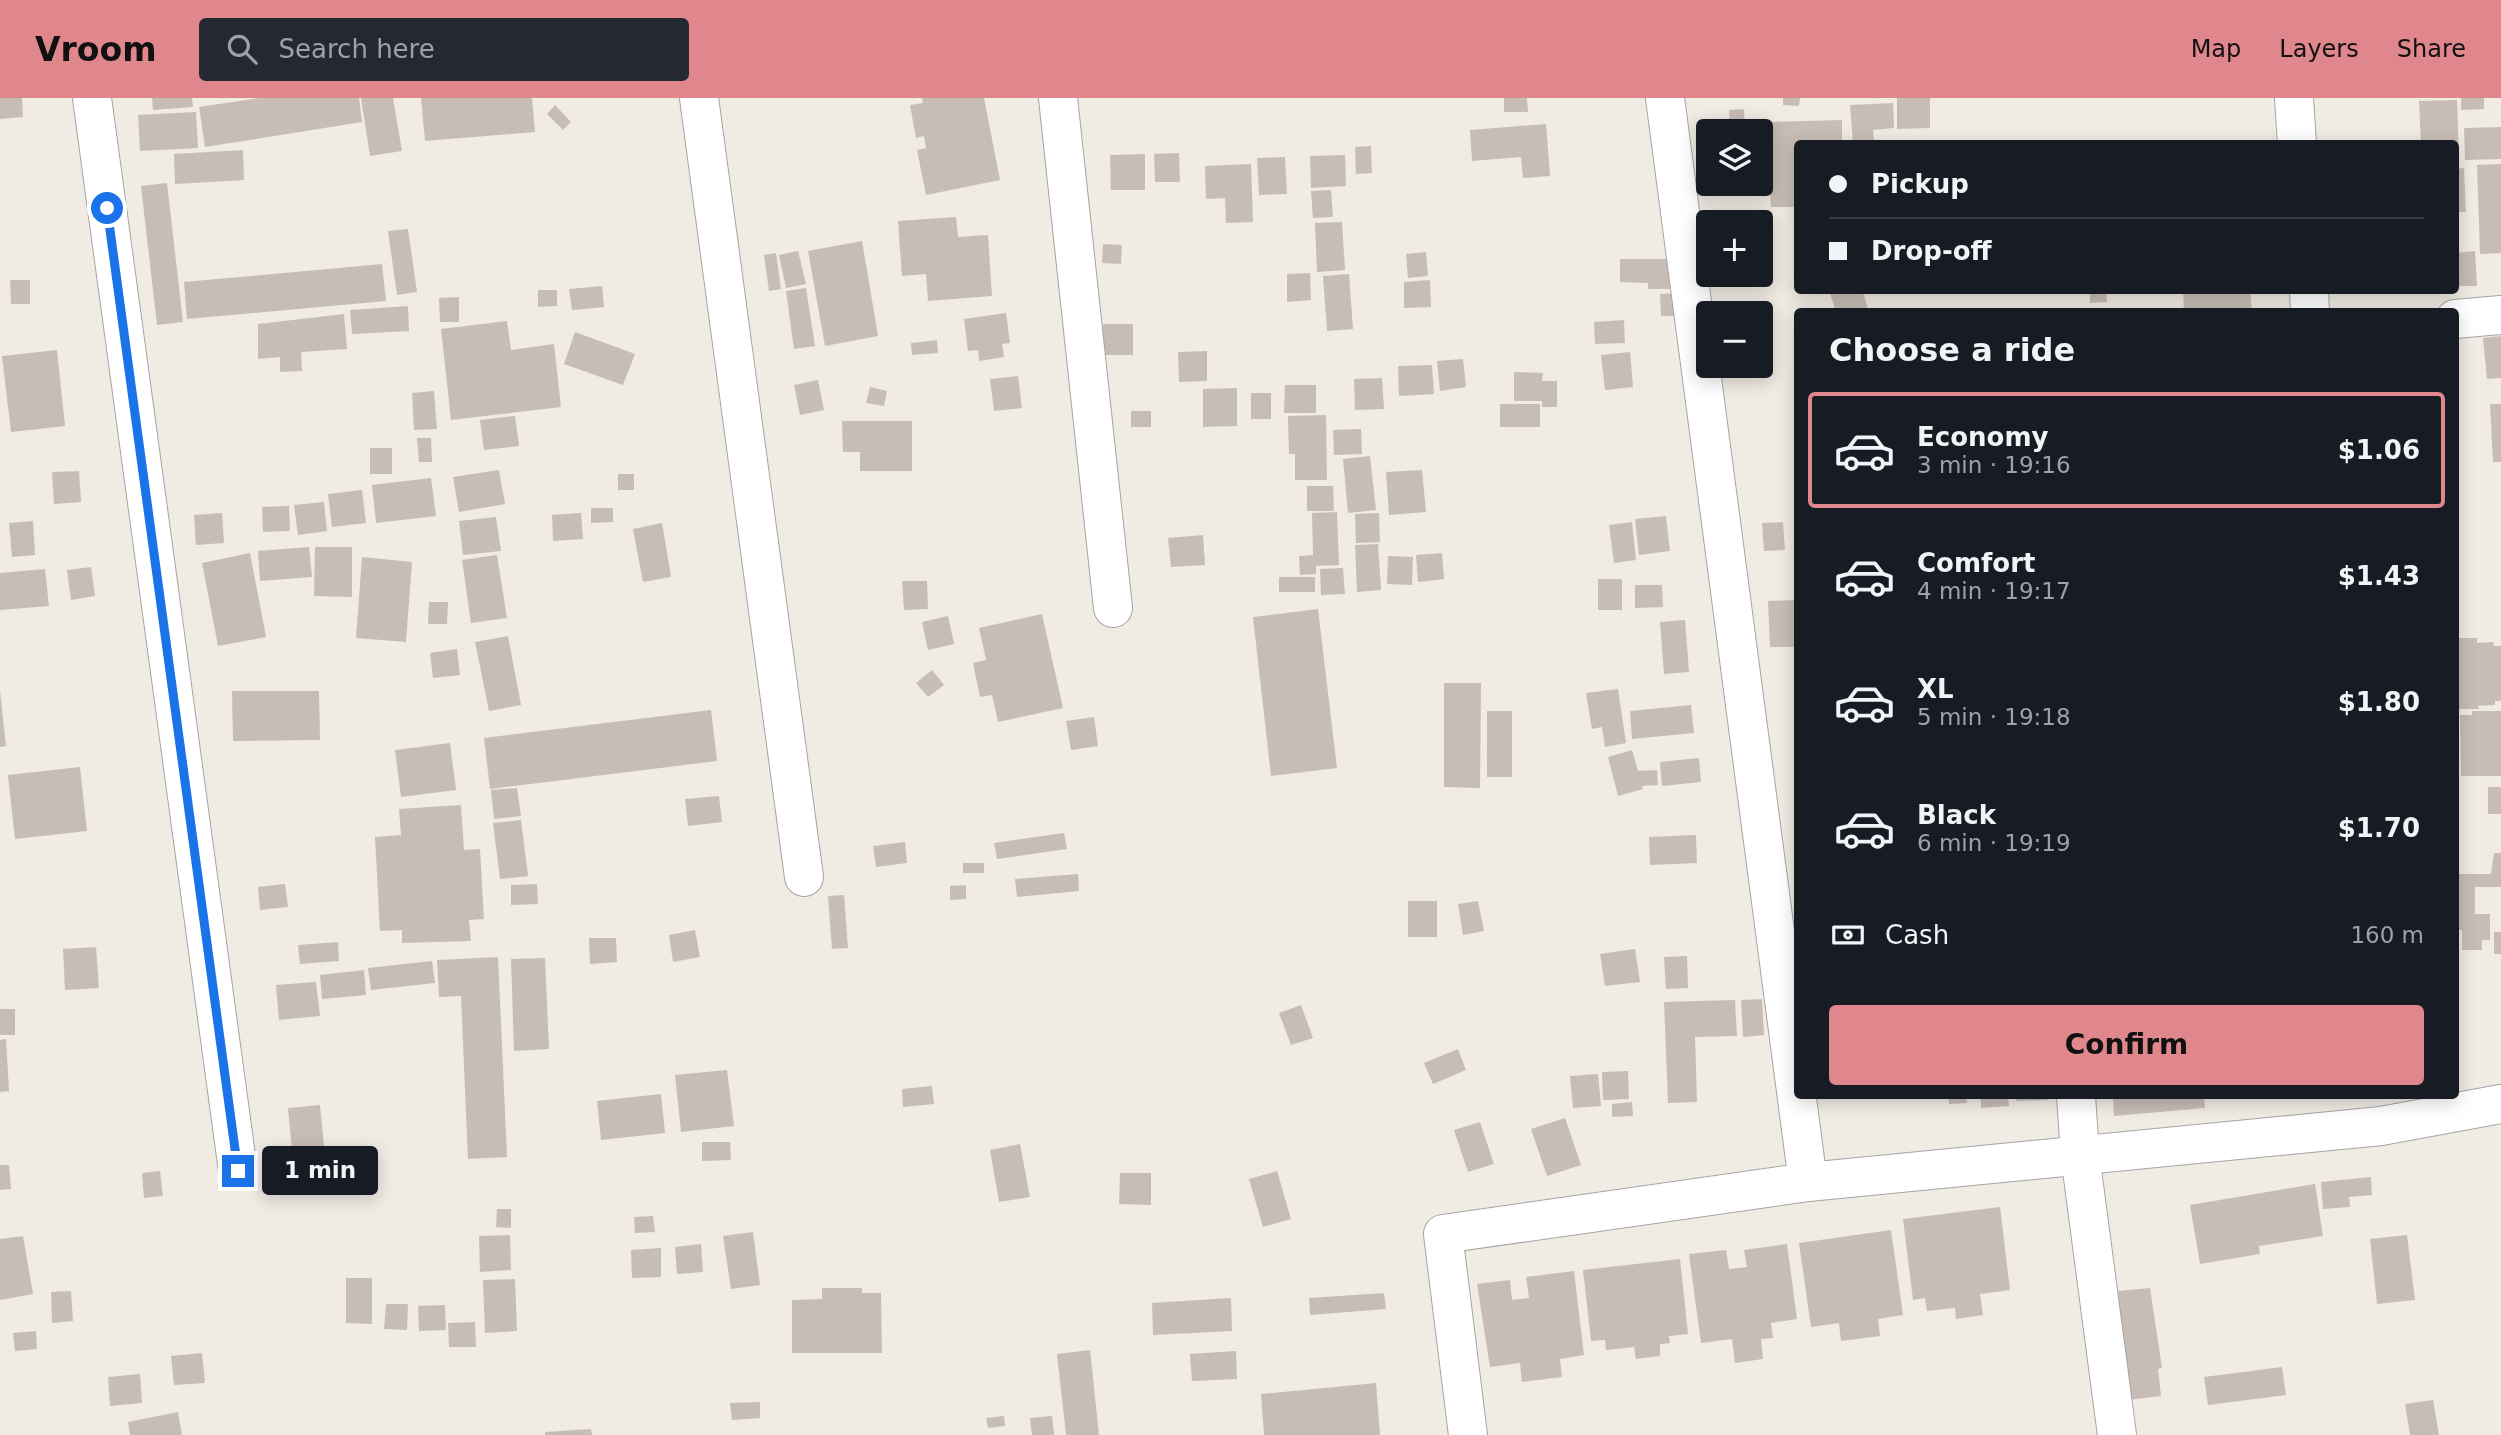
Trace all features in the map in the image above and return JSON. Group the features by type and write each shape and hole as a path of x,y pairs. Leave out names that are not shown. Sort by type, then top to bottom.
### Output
{"street":[{"path":"92,98 238,1171"},
{"path":"699,98 804,877"},
{"path":"1058,98 1113,608"},
{"path":"1665,98 1794,1076"},
{"path":"2294,98 2297,140"},
{"path":"2459,319 2501,315"},
{"path":"1797,1099 1808,1182"},
{"path":"2076,1099 2080,1155 2117,1435"},
{"path":"1468,1435 1443,1234 1808,1182 2080,1155 2380,1111 2501,1104"}],"building":[{"path":"0,98 22,98 23,117 0,119"},
{"path":"152,98 192,98 193,107 153,110"},
{"path":"259,98 359,98 362,122 205,147 199,107"},
{"path":"361,98 393,98 402,151 370,156"},
{"path":"421,98 532,98 535,132 425,141"},
{"path":"922,98 984,98 1000,180 926,195 917,150 926,148 924,136 916,138 910,105 923,103"},
{"path":"1504,98 1527,98 1528,112 1504,112"},
{"path":"1783,98 1800,98 1799,106 1783,105"},
{"path":"1897,98 1930,98 1930,128 1897,129"},
{"path":"2461,98 2484,98 2484,109 2461,110"},
{"path":"2457,100 2458,140 2421,140 2419,101"},
{"path":"1893,103 1894,128 1873,130 1874,140 1853,140 1850,105"},
{"path":"555,105 571,122 563,130 547,114"},
{"path":"1744,109 1744,119 1729,119 1729,110"},
{"path":"196,112 198,148 140,151 138,115"},
{"path":"1842,120 1842,140 1794,140 1794,207 1771,207 1773,122"},
{"path":"1546,124 1550,176 1523,178 1521,157 1472,161 1470,130"},
{"path":"2501,127 2501,159 2465,160 2464,128"},
{"path":"1371,146 1372,173 1356,174 1355,147"},
{"path":"243,150 244,180 175,184 174,154"},
{"path":"1179,153 1180,182 1155,182 1154,154"},
{"path":"1145,154 1145,190 1111,190 1110,155"},
{"path":"1345,155 1346,186 1311,188 1310,156"},
{"path":"1285,157 1287,194 1259,195 1257,158"},
{"path":"1251,164 1253,222 1226,223 1225,198 1206,199 1205,166"},
{"path":"2501,164 2501,253 2480,254 2477,165"},
{"path":"2464,168 2466,212 2459,212 2459,169"},
{"path":"167,183 183,322 157,325 141,186"},
{"path":"1331,190 1333,217 1313,218 1311,191"},
{"path":"956,217 958,237 988,235 992,296 928,301 926,274 902,276 898,221"},
{"path":"1342,222 1345,270 1317,272 1315,223"},
{"path":"408,229 417,292 397,295 388,231"},
{"path":"862,241 878,336 825,346 808,251"},
{"path":"1103,244 1122,245 1121,264 1102,263"},
{"path":"798,251 806,284 786,288 779,255"},
{"path":"2475,251 2477,286 2459,286 2459,253"},
{"path":"1426,252 1428,276 1408,278 1406,254"},
{"path":"776,253 781,289 769,291 764,255"},
{"path":"1620,259 1674,259 1674,289 1648,289 1648,283 1620,282"},
{"path":"382,264 386,301 187,319 184,282"},
{"path":"1310,273 1311,300 1287,302 1287,274"},
{"path":"1349,274 1353,329 1327,331 1323,276"},
{"path":"10,280 30,280 30,304 11,304"},
{"path":"1430,280 1431,307 1404,308 1404,282"},
{"path":"602,286 604,307 572,310 569,289"},
{"path":"806,288 815,346 794,349 786,291"},
{"path":"538,290 557,290 557,306 538,307"},
{"path":"1680,293 1681,316 1661,316 1660,294"},
{"path":"1830,294 1863,294 1868,308 1835,308"},
{"path":"2090,294 2106,294 2107,302 2090,303"},
{"path":"2183,294 2250,294 2252,308 2184,308"},
{"path":"459,297 459,322 440,322 439,298"},
{"path":"408,306 409,331 352,334 350,310"},
{"path":"1006,313 1010,343 1002,344 1004,357 979,361 978,350 968,351 964,319"},
{"path":"344,314 347,349 301,352 302,371 280,372 280,357 258,359 258,324"},
{"path":"1624,320 1625,343 1595,344 1594,322"},
{"path":"507,321 511,350 554,344 561,407 451,420 441,329"},
{"path":"1103,324 1133,324 1133,355 1103,355"},
{"path":"575,332 635,354 623,385 564,364"},
{"path":"2501,336 2501,378 2487,379 2483,338"},
{"path":"937,340 938,353 912,355 911,343"},
{"path":"57,350 65,426 11,432 2,356"},
{"path":"1207,351 1207,381 1179,382 1178,352"},
{"path":"1630,352 1633,387 1605,390 1601,355"},
{"path":"1463,359 1466,387 1440,391 1437,361"},
{"path":"1432,365 1434,394 1399,396 1398,366"},
{"path":"1514,372 1543,373 1542,381 1557,381 1557,407 1542,407 1542,401 1514,401"},
{"path":"1018,376 1022,408 994,411 990,379"},
{"path":"1382,378 1384,409 1355,410 1354,379"},
{"path":"818,380 824,410 800,415 794,385"},
{"path":"1285,385 1316,385 1316,413 1284,413"},
{"path":"870,387 887,391 884,406 866,403"},
{"path":"1237,388 1237,426 1203,427 1203,389"},
{"path":"434,391 437,429 414,430 412,393"},
{"path":"1251,393 1271,393 1271,419 1251,419"},
{"path":"1500,404 1540,404 1540,427 1500,427"},
{"path":"2490,404 2501,404 2501,462 2493,462"},
{"path":"1131,411 1151,411 1151,427 1131,427"},
{"path":"1326,415 1327,480 1295,480 1295,454 1289,454 1288,416"},
{"path":"515,416 519,446 484,450 480,420"},
{"path":"842,421 912,421 912,471 860,471 860,452 843,452"},
{"path":"1361,429 1362,454 1334,455 1333,430"},
{"path":"417,438 431,438 432,462 419,462"},
{"path":"370,448 392,448 392,474 370,474"},
{"path":"1370,456 1376,510 1348,513 1343,459"},
{"path":"499,470 505,504 459,512 453,477"},
{"path":"1422,470 1426,512 1389,515 1386,472"},
{"path":"79,471 81,502 54,504 52,472"},
{"path":"618,474 634,474 634,490 618,490"},
{"path":"431,478 436,516 376,523 372,485"},
{"path":"1307,486 1333,486 1334,511 1307,511"},
{"path":"362,490 366,523 332,527 328,494"},
{"path":"324,502 327,531 298,535 294,505"},
{"path":"289,506 290,531 263,532 262,507"},
{"path":"591,508 613,508 613,522 591,523"},
{"path":"1337,512 1339,565 1316,566 1316,574 1300,575 1299,556 1313,555 1312,513"},
{"path":"222,513 224,543 196,545 194,515"},
{"path":"581,513 583,539 553,541 552,515"},
{"path":"1379,513 1380,542 1356,543 1355,514"},
{"path":"1666,516 1670,551 1639,555 1635,519"},
{"path":"496,517 501,551 463,555 459,521"},
{"path":"33,521 35,555 12,557 9,523"},
{"path":"1632,522 1636,560 1614,563 1609,525"},
{"path":"1783,522 1785,550 1764,551 1762,523"},
{"path":"662,523 671,577 643,582 633,529"},
{"path":"1203,535 1205,565 1171,567 1168,538"},
{"path":"1378,544 1381,590 1357,592 1355,545"},
{"path":"309,547 312,577 260,581 258,551"},
{"path":"315,547 352,547 352,597 314,596"},
{"path":"250,553 266,637 218,646 202,563"},
{"path":"1442,553 1444,579 1418,582 1416,555"},
{"path":"497,555 507,618 471,623 462,560"},
{"path":"1388,556 1413,557 1412,585 1387,584"},
{"path":"362,557 412,562 406,642 356,638"},
{"path":"91,567 95,596 71,600 67,570"},
{"path":"1343,568 1345,594 1321,595 1320,569"},
{"path":"45,569 49,606 0,610 0,573"},
{"path":"1279,577 1315,577 1315,592 1279,592"},
{"path":"1598,579 1622,579 1622,610 1598,610"},
{"path":"902,581 927,581 928,609 904,610"},
{"path":"1635,585 1662,585 1663,607 1635,608"},
{"path":"1794,600 1794,647 1770,647 1768,601"},
{"path":"429,602 448,602 447,624 428,624"},
{"path":"1318,609 1337,768 1271,776 1253,617"},
{"path":"1042,614 1063,708 998,722 992,695 980,697 973,663 986,660 979,628"},
{"path":"948,616 954,644 928,650 922,622"},
{"path":"1685,620 1689,672 1664,674 1660,622"},
{"path":"508,636 521,705 489,711 475,642"},
{"path":"2459,638 2477,638 2477,643 2493,642 2494,646 2501,646 2501,701 2495,701 2495,705 2478,706 2479,709 2459,709"},
{"path":"457,649 460,675 433,678 430,653"},
{"path":"932,670 944,685 928,697 916,683"},
{"path":"1444,683 1481,683 1480,788 1444,787"},
{"path":"1618,689 1626,743 1605,747 1602,727 1592,729 1586,693"},
{"path":"0,690 6,746 0,747"},
{"path":"232,691 319,691 320,740 233,741"},
{"path":"1691,705 1694,733 1632,739 1630,711"},
{"path":"711,710 717,761 490,789 484,738"},
{"path":"1487,711 1512,711 1512,777 1487,777"},
{"path":"2472,711 2501,711 2501,776 2461,776 2460,715 2472,715"},
{"path":"1094,717 1098,746 1071,750 1066,721"},
{"path":"450,743 456,790 401,797 395,750"},
{"path":"1632,750 1638,771 1657,770 1658,785 1642,786 1643,789 1618,796 1608,757"},
{"path":"1699,758 1701,782 1662,786 1660,762"},
{"path":"80,767 87,831 15,839 8,775"},
{"path":"2488,787 2501,787 2501,814 2488,814"},
{"path":"517,788 521,816 494,819 491,790"},
{"path":"719,796 722,822 688,826 685,799"},
{"path":"461,805 464,850 480,849 484,919 469,920 471,941 402,943 402,930 380,931 375,837 401,835 399,809"},
{"path":"521,820 528,876 500,879 493,823"},
{"path":"1064,833 1067,849 997,859 994,843"},
{"path":"1696,835 1697,863 1650,865 1649,837"},
{"path":"905,842 907,863 876,867 873,846"},
{"path":"2494,853 2501,853 2501,887 2475,887 2475,914 2490,914 2490,940 2482,940 2482,950 2462,950 2462,930 2459,930 2459,874 2491,874"},
{"path":"963,863 984,863 984,873 963,873"},
{"path":"1078,874 1079,891 1017,897 1015,879"},
{"path":"285,884 288,907 260,910 258,887"},
{"path":"537,884 538,904 511,905 511,885"},
{"path":"966,885 966,899 950,900 950,886"},
{"path":"844,895 848,948 832,949 828,896"},
{"path":"1408,901 1437,901 1437,937 1408,937"},
{"path":"1478,901 1484,931 1463,935 1458,904"},
{"path":"695,930 700,957 673,962 669,935"},
{"path":"2494,932 2501,932 2501,954 2494,954"},
{"path":"589,938 616,938 617,962 590,964"},
{"path":"338,942 339,961 300,964 298,945"},
{"path":"96,947 99,988 65,990 63,949"},
{"path":"1635,949 1640,982 1605,986 1600,954"},
{"path":"1687,956 1688,988 1666,989 1664,957"},
{"path":"498,957 507,1157 468,1159 461,996 439,997 437,960"},
{"path":"545,958 549,1049 514,1051 511,959"},
{"path":"432,961 435,983 371,990 368,968"},
{"path":"364,970 366,995 322,999 320,975"},
{"path":"316,982 320,1016 279,1020 276,985"},
{"path":"1762,999 1764,1035 1743,1037 1741,1000"},
{"path":"1735,1000 1737,1036 1695,1037 1697,1102 1668,1103 1664,1002"},
{"path":"1301,1005 1313,1038 1291,1045 1279,1013"},
{"path":"0,1009 15,1009 15,1035 0,1035"},
{"path":"6,1039 9,1091 0,1092 0,1040"},
{"path":"1458,1049 1466,1070 1433,1084 1424,1063"},
{"path":"727,1070 734,1126 681,1132 675,1075"},
{"path":"1628,1071 1629,1099 1603,1100 1602,1072"},
{"path":"1598,1074 1601,1106 1573,1108 1570,1076"},
{"path":"932,1086 934,1104 903,1107 902,1089"},
{"path":"661,1094 665,1133 601,1140 597,1101"},
{"path":"1949,1099 1966,1099 1967,1103 1949,1104"},
{"path":"1981,1099 2008,1099 2009,1106 1981,1108"},
{"path":"2016,1099 2048,1099 2048,1100"},
{"path":"2113,1099 2204,1099 2205,1108 2114,1116"},
{"path":"1632,1102 1633,1116 1612,1117 1612,1104"},
{"path":"320,1105 324,1146 292,1150 288,1108"},
{"path":"1565,1118 1581,1165 1547,1176 1531,1129"},
{"path":"1480,1122 1494,1164 1468,1172 1454,1130"},
{"path":"702,1142 730,1142 731,1160 702,1161"},
{"path":"1020,1144 1030,1197 999,1202 990,1150"},
{"path":"313,1155 318,1181 298,1185 294,1159"},
{"path":"0,1165 9,1165 11,1189 0,1190"},
{"path":"160,1171 163,1196 144,1198 142,1173"},
{"path":"1277,1171 1291,1219 1263,1227 1249,1179"},
{"path":"1120,1173 1151,1173 1151,1205 1119,1204"},
{"path":"2371,1177 2372,1195 2349,1197 2350,1207 2323,1209 2321,1182"},
{"path":"2315,1184 2323,1236 2259,1246 2260,1254 2200,1264 2190,1205"},
{"path":"2000,1207 2010,1290 1980,1294 1983,1315 1956,1319 1955,1308 1927,1311 1925,1298 1913,1300 1903,1219"},
{"path":"497,1209 511,1209 511,1228 496,1227"},
{"path":"653,1216 655,1232 635,1233 634,1217"},
{"path":"1891,1230 1903,1315 1878,1319 1880,1336 1841,1341 1839,1323 1811,1327 1799,1243"},
{"path":"753,1232 760,1285 731,1289 723,1236"},
{"path":"510,1235 511,1270 480,1272 479,1236"},
{"path":"2407,1235 2415,1300 2377,1304 2370,1239"},
{"path":"23,1236 33,1294 0,1300 0,1239"},
{"path":"701,1244 703,1272 677,1274 675,1247"},
{"path":"1787,1244 1797,1319 1771,1323 1773,1338 1761,1339 1763,1359 1735,1363 1732,1339 1701,1343 1689,1254 1726,1250 1729,1269 1747,1267 1744,1250"},
{"path":"661,1248 661,1277 632,1278 631,1250"},
{"path":"1680,1259 1688,1334 1669,1336 1670,1343 1660,1344 1660,1356 1636,1359 1634,1347 1606,1350 1605,1340 1591,1341 1583,1270"},
{"path":"1574,1271 1584,1355 1560,1359 1562,1377 1522,1382 1520,1363 1490,1367 1477,1284 1510,1280 1512,1300 1529,1298 1526,1277"},
{"path":"346,1278 372,1278 372,1324 346,1323"},
{"path":"515,1279 517,1331 485,1333 483,1280"},
{"path":"822,1288 862,1288 862,1293 881,1293 882,1353 792,1353 792,1300 822,1299"},
{"path":"2150,1288 2162,1368 2158,1369 2161,1396 2128,1400 2118,1291"},
{"path":"71,1291 73,1321 52,1323 51,1292"},
{"path":"1384,1293 1386,1309 1310,1315 1309,1298"},
{"path":"1231,1298 1232,1331 1153,1335 1152,1303"},
{"path":"386,1304 408,1304 407,1330 384,1329"},
{"path":"445,1305 446,1330 419,1331 418,1306"},
{"path":"475,1322 476,1347 449,1347 448,1323"},
{"path":"36,1331 37,1349 15,1351 13,1333"},
{"path":"1090,1350 1099,1435 1066,1435 1057,1354"},
{"path":"1236,1351 1237,1379 1192,1381 1190,1354"},
{"path":"202,1353 205,1383 174,1385 171,1356"},
{"path":"2282,1367 2286,1395 2208,1405 2204,1377"},
{"path":"140,1374 142,1403 110,1406 108,1377"},
{"path":"1376,1383 1380,1435 1264,1435 1261,1394"},
{"path":"2433,1400 2439,1435 2410,1435 2405,1404"},
{"path":"760,1402 760,1418 732,1420 730,1403"},
{"path":"178,1412 182,1435 130,1435 128,1422"},
{"path":"1004,1416 1005,1426 988,1428 986,1418"},
{"path":"1052,1416 1054,1435 1032,1435 1030,1418"},
{"path":"591,1429 592,1435 545,1435 545,1432"}],"route":[{"path":"107,208 238,1171"}]}
